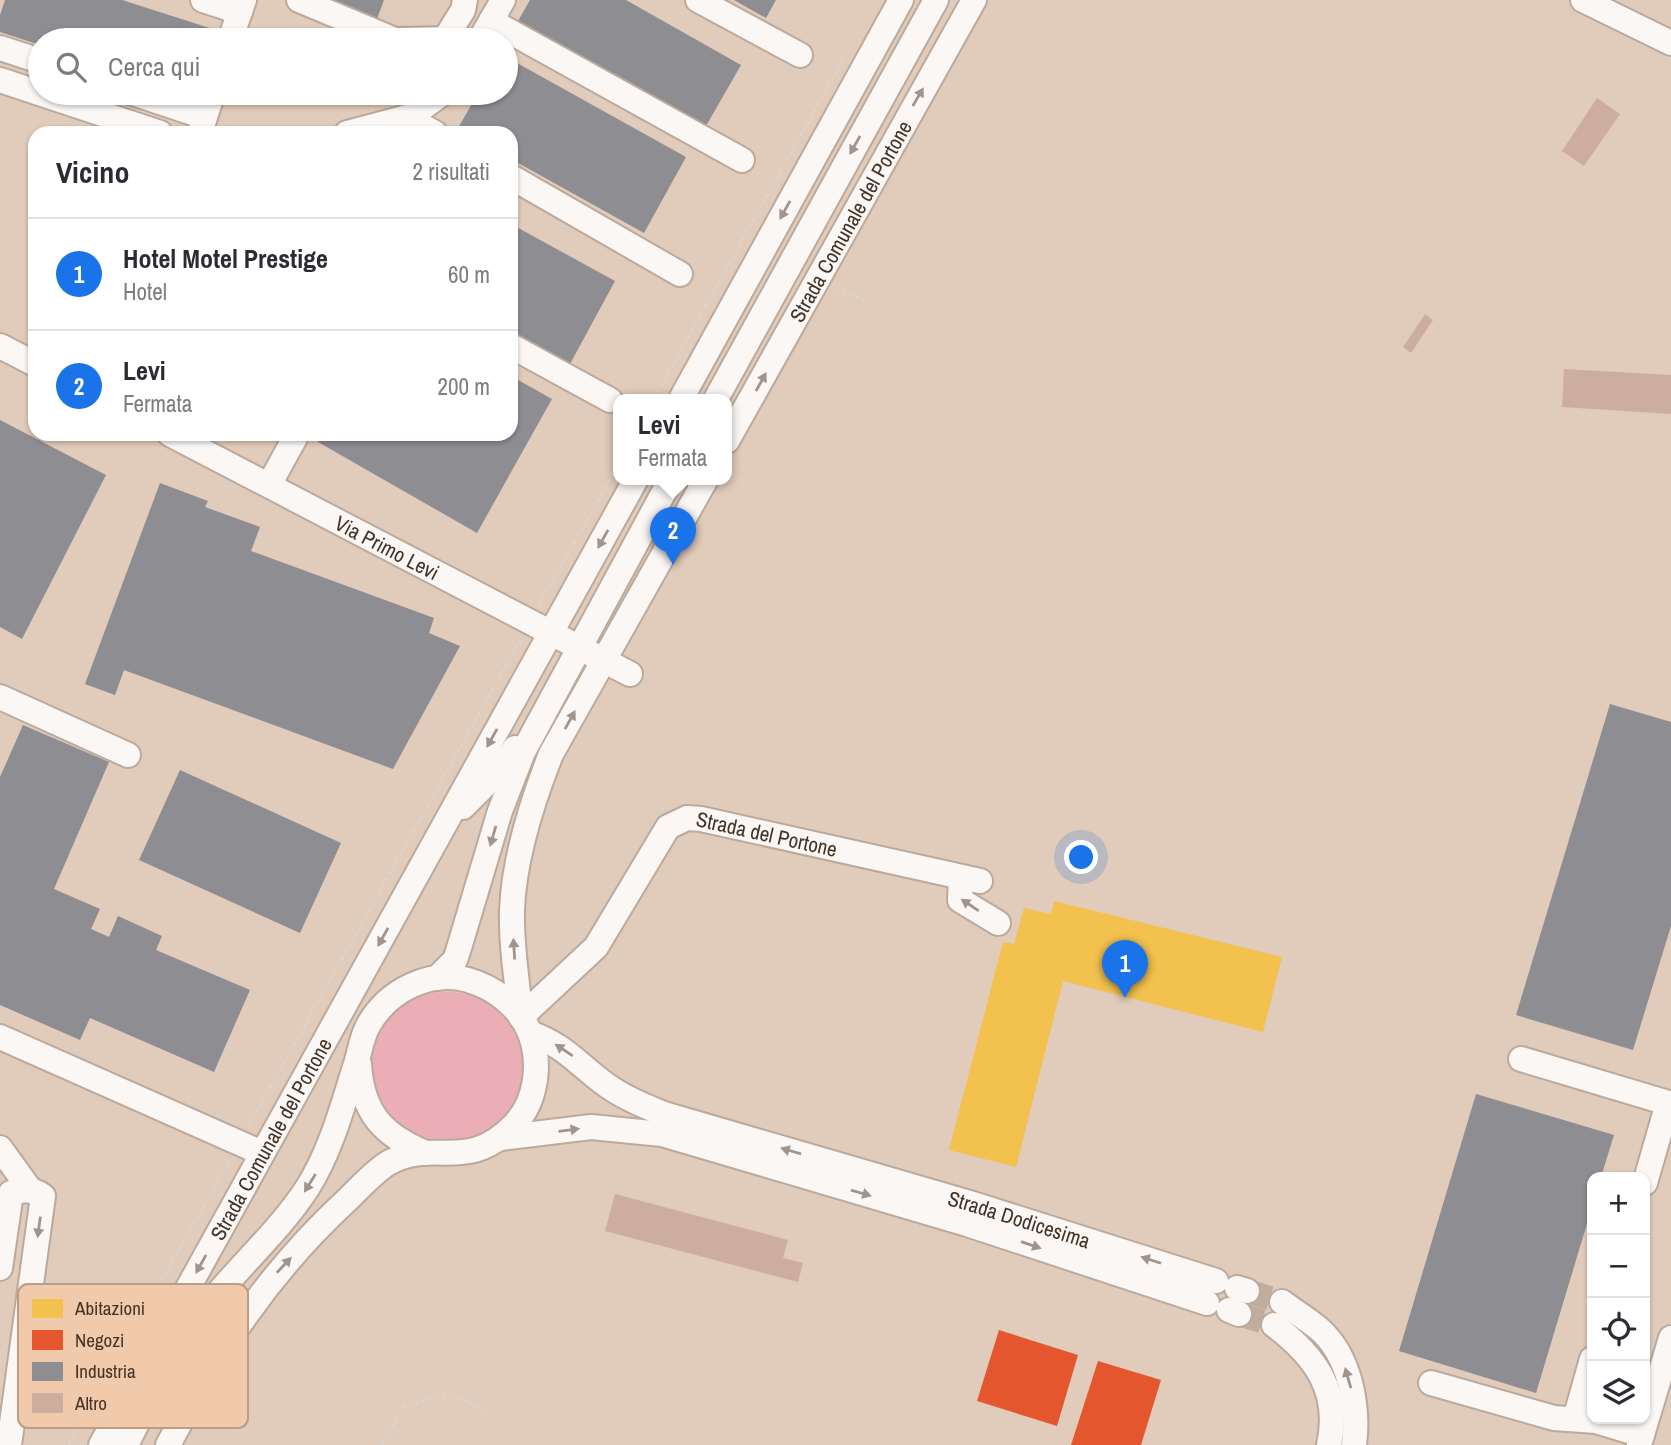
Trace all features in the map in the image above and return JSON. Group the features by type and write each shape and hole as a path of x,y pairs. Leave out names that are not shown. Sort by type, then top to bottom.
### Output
{"street":[{"path":"203,0 242,6 234,28"},
{"path":"299,0 368,28"},
{"path":"451,28 463,10 465,0"},
{"path":"698,0 800,55"},
{"path":"684,394 901,0"},
{"name":"Strada Comunale del Portone","path":"719,394 936,0"},
{"name":"Strada Comunale del Portone","path":"732,432 974,0"},
{"path":"1583,0 1671,43"},
{"path":"518,35 742,160"},
{"path":"0,48 28,57"},
{"path":"0,80 28,89"},
{"path":"75,105 139,126"},
{"path":"159,105 202,125 209,105"},
{"path":"383,126 406,117 424,105"},
{"path":"406,117 422,126"},
{"path":"518,181 680,274"},
{"path":"0,346 28,360"},
{"path":"518,350 610,400"},
{"name":"Via Primo Levi","path":"184,441 630,674"},
{"path":"269,485 292,441"},
{"name":"Strada Comunale del Portone","path":"190,1284 439,833 541,626 632,485"},
{"name":"Strada Comunale del Portone","path":"436,978 454,960 507,791 547,705 668,485"},
{"name":"Strada Comunale del Portone","path":"248,1312 275,1275 329,1217 383,1166 393,1160 426,1153 458,1155 489,1146 519,1120 535,1082 536,1059 526,1025 512,910 518,863 551,754 703,485"},
{"path":"1,699 128,755"},
{"name":"Strada Comunale del Portone","path":"439,833 498,772 547,705"},
{"name":"Strada del Portone","path":"526,1025 596,947 667,827 676,821 701,819 970,879 960,900 999,923"},
{"name":"Strada Comunale del Portone","path":"227,1284 309,1185 330,1145 368,1025 384,1003 406,987 436,978 462,978 482,984 505,999 526,1025"},
{"name":"Strada Dodicesima","path":"526,1025 568,1051 600,1081 628,1098 664,1114 967,1224 1229,1298"},
{"path":"0,1037 262,1153"},
{"name":"Strada Comunale del Portone","path":"359,1056 366,1104 381,1126 401,1144 426,1153"},
{"path":"1521,1059 1670,1103 1648,1172"},
{"name":"Strada Dodicesima","path":"501,1138 591,1127 662,1134 819,1170"},
{"path":"1,1148 31,1191"},
{"path":"0,1268 10,1193 24,1189 43,1196 31,1284"},
{"path":"1329,1445 1333,1426 1331,1401 1321,1374 1278,1314 1321,1330 1344,1364 1356,1414 1354,1445"},
{"path":"1431,1383 1554,1418 1596,1421 1640,1440 1670,1345"},
{"path":"1575,1419 1591,1361"},
{"path":"9,1445 18,1379"},
{"name":"Strada Comunale del Portone","path":"101,1445 110,1428"},
{"name":"Strada Comunale del Portone","path":"126,1445 135,1428"},
{"name":"Strada Comunale del Portone","path":"168,1445 178,1428"}],"path":[{"path":"657,394 849,48"},
{"path":"842,293 867,301"},
{"path":"160,1284 541,626 613,476"},
{"path":"382,1445 403,1407 450,1394 461,1397 485,1413"},
{"path":"69,1445 79,1428"}],"shaded area":[{"path":"447,992 476,998 500,1015 517,1039 523,1068 517,1097 500,1121 476,1138 447,1144 418,1138 394,1121 377,1097 371,1068 377,1039 394,1015 418,998"}],"building: Abitazioni":[{"path":"1054,901 1282,957 1263,1032 1063,981 1016,1167 949,1150 1003,942 1014,944 1024,908 1051,914"}],"building: Negozi":[{"path":"999,1330 1078,1355 1057,1426 977,1401"},
{"path":"1098,1361 1161,1380 1141,1445 1071,1445"}],"building: Industria":[{"path":"5,0 122,0 210,28 28,28 28,41 0,32 0,15"},
{"path":"318,0 384,0 377,19"},
{"path":"530,0 626,0 741,65 706,126 518,21"},
{"path":"734,0 776,0 766,18"},
{"path":"518,64 686,157 644,233 518,163 518,126 459,126 471,105 518,105"},
{"path":"518,228 615,281 570,364 518,336"},
{"path":"518,380 552,399 477,533 318,442 518,441"},
{"path":"0,420 28,435 28,441 40,441 106,475 22,639 0,627"},
{"path":"160,483 208,501 205,507 260,527 251,551 434,618 429,633 460,646 393,769 124,670 115,695 85,684"},
{"path":"1610,704 1671,722 1671,926 1633,1050 1516,1015"},
{"path":"23,725 109,762 54,889 100,909 91,929 109,937 118,916 162,936 156,950 250,990 214,1072 90,1018 80,1040 0,1005 0,777"},
{"path":"180,770 341,843 300,933 139,860"},
{"path":"1476,1094 1614,1135 1603,1172 1587,1172 1587,1224 1536,1393 1399,1351"}],"building: Altro":[{"path":"1597,98 1620,114 1584,166 1562,151"},
{"path":"1425,314 1433,320 1411,353 1403,347"},
{"path":"1564,369 1671,375 1671,414 1562,407"},
{"path":"615,1194 788,1240 783,1258 803,1263 798,1282 605,1231"}],"tunnel":[{"path":"1247,1291 1282,1302"},
{"path":"1239,1314 1274,1325"}],"place":[{"name":"Levi","path":"673,565"},
{"name":"Hotel Motel Prestige","path":"1125,998"}]}
